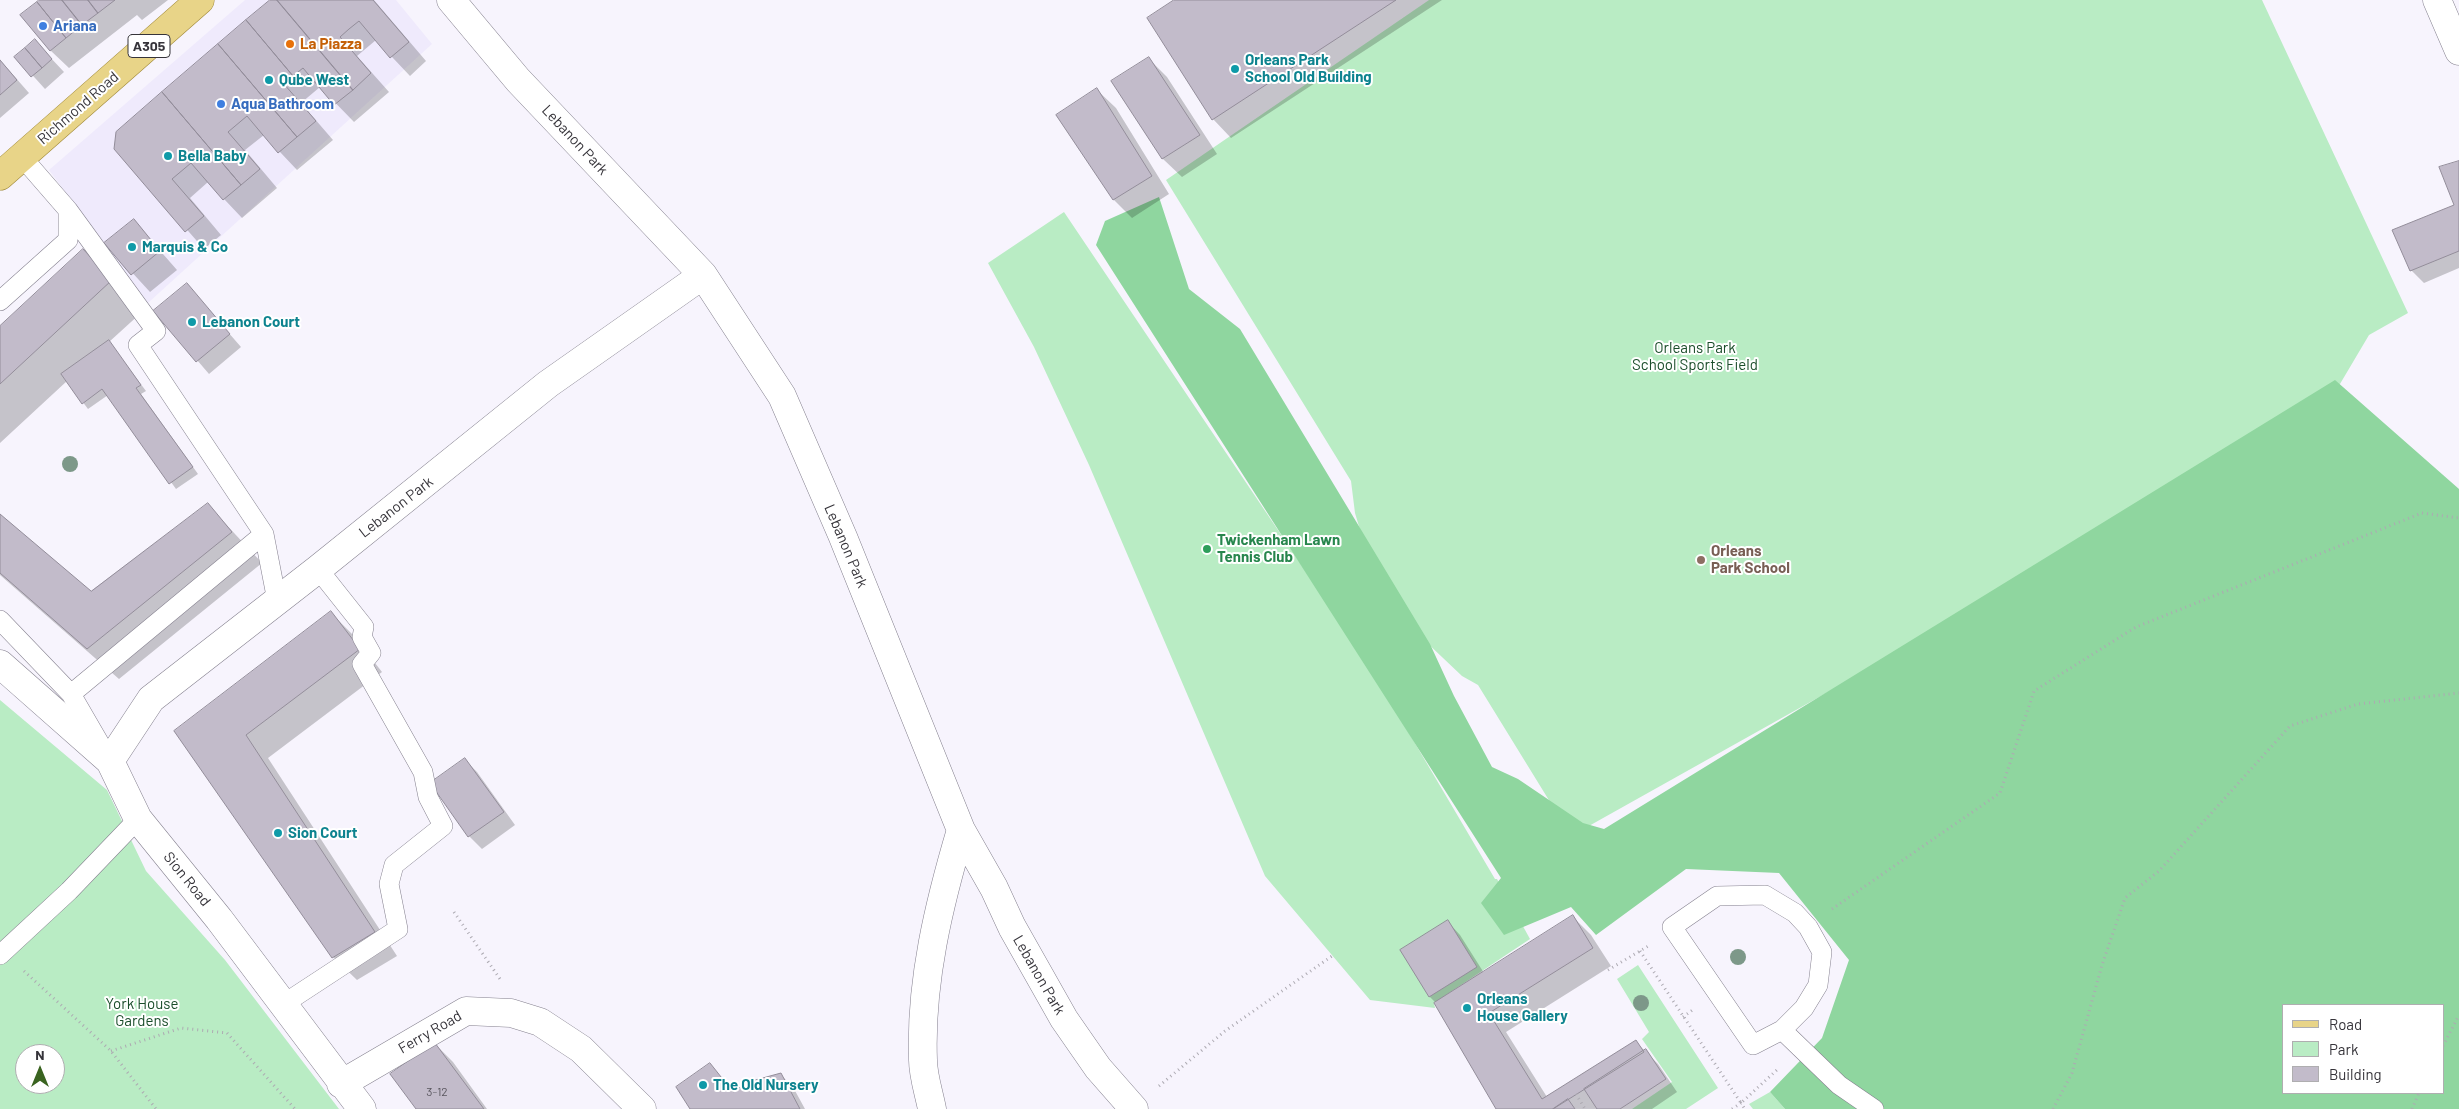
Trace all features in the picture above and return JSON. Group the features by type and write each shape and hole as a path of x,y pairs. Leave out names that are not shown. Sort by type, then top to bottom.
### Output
{"main road":[{"name":"Richmond Road","path":"0,176 200,0"}],"street":[{"name":"Lebanon Park","path":"451,0 518,80 703,275 782,396 843,537 961,830 994,888 1012,928 1064,1019 1098,1068 1134,1109"},
{"path":"2437,0 2459,51"},
{"name":"Lebanon Park","path":"110,761 152,699 318,569 548,384 703,275"},
{"name":"Sion Road","path":"0,664 110,761 138,819 219,919 341,1084 362,1109"},
{"path":"932,1109 922,1062 926,978 947,876 961,830"},
{"name":"Ferry Road","path":"341,1084 466,1011 511,1013 540,1022 581,1049 642,1109"}],"lane":[{"path":"22,158 68,210 156,331 138,345 264,534 277,601"},
{"path":"0,301 68,240 68,210"},
{"path":"70,694 264,534"},
{"path":"282,1005 398,929 389,884 394,865 443,826 428,797 423,772 362,664 371,653 362,637 364,627 318,569"},
{"path":"0,620 70,694 110,761"},
{"path":"2,953 69,891 138,819"},
{"path":"1765,895 1795,913 1808,927 1822,952 1818,985 1804,1008 1782,1030 1753,1045 1675,931 1672,928 1717,896 1765,895"},
{"path":"1782,1030 1839,1085 1874,1109"}],"path":[{"path":"1808,927 2000,793 2034,691 2136,626 2422,513 2459,518"},
{"path":"2053,1109 2072,1074 2102,965 2125,898 2159,870 2290,726 2358,704 2459,693"},
{"path":"454,912 527,1018"},
{"path":"1608,970 1675,931"},
{"path":"1640,952 1745,1109"},
{"path":"2,953 111,1051 156,1109"},
{"path":"1159,1087 1164,1080 1225,1031 1332,956"},
{"path":"2444,1044 2459,1015"},
{"path":"111,1051 181,1028 226,1033 295,1109"},
{"path":"1732,1109 1764,1083"},
{"path":"1576,1094 1585,1109"},
{"path":"2412,1109 2419,1094"}],"shaded area":[{"path":"245,0 396,0 432,44 148,303 49,170"}],"green space":[{"name":"Orleans Park School Sports Field","path":"1429,0 2262,0 2408,313 2369,335 2321,416 1571,836 1478,685 1462,676 1423,639 1367,553 1355,513 1351,481 1166,180"},
{"path":"1159,197 1189,289 1240,329 1430,644 1454,696 1492,767 1518,779 1583,823 1604,829 2335,380 2459,489 2459,1109 1785,1109 1770,1092 1822,1038 1849,960 1779,873 1686,869 1596,935 1571,907 1504,935 1481,903 1501,878 1096,245 1105,221"},
{"name":"Twickenham Lawn Tennis Club","path":"1064,212 1395,704 1393,706 1495,879 1497,879 1530,939 1434,1003 1435,1008 1370,1000 1265,876 1089,465 1034,347 988,263"},
{"name":"York House Gardens","path":"0,700 107,790 146,871 225,960 339,1109 0,1109"},
{"path":"1638,965 1718,1088 1686,1109 1632,1109 1672,1082 1642,1039 1649,1032 1617,979"},
{"path":"1770,1092 1785,1109 1753,1109 1749,1104"}],"building":[{"path":"39,0 62,0 82,25 66,38 37,2"},
{"path":"62,0 88,0 98,13 82,25"},
{"path":"88,0 115,0 98,13"},
{"name":"La Piazza","path":"270,0 277,0 353,90 334,105 303,68 293,76 246,20"},
{"path":"277,0 373,0 409,42 390,58 359,21 349,29 340,37 371,73 353,90"},
{"name":"Orleans Park School Old Building","path":"1174,0 1396,0 1212,120 1147,18"},
{"name":"Ariana","path":"37,2 66,38 50,51 20,15"},
{"name":"Qube West","path":"246,20 293,76 284,84 316,121 297,137 218,44"},
{"path":"35,39 52,59 42,68 25,48"},
{"name":"Aqua Bathroom","path":"218,44 297,137 278,153 247,116 228,132 260,169 241,185 162,92"},
{"path":"25,48 42,68 31,77 14,57"},
{"path":"1149,57 1200,135 1162,159 1111,81"},
{"path":"0,60 17,80 0,95"},
{"path":"1097,88 1152,176 1113,200 1056,115"},
{"name":"Bella Baby","path":"162,92 241,185 223,200 191,163 172,179 204,216 185,232 114,149 116,132"},
{"path":"2459,161 2459,251 2410,271 2392,230 2454,205 2439,167"},
{"name":"Marquis & Co","path":"134,219 160,251 131,275 104,243"},
{"path":"83,249 112,280 0,384 0,326"},
{"name":"Lebanon Court","path":"187,283 230,334 196,362 153,311"},
{"path":"109,340 141,385 136,388 193,467 169,484 102,389 82,404 61,374"},
{"path":"208,503 232,532 87,649 0,573 0,514 91,591"},
{"name":"Sion Court","path":"331,611 360,649 246,735 375,932 332,958 174,731"},
{"path":"465,758 504,812 468,837 430,783"},
{"name":"Orleans House Gallery","path":"1573,915 1593,948 1489,1013 1542,1099 1636,1040 1644,1052 1553,1109 1496,1109 1434,1003"},
{"path":"1448,920 1477,967 1429,997 1400,950"},
{"path":"435,1043 484,1109 416,1109 390,1074"},
{"path":"1646,1049 1666,1079 1620,1109 1597,1109 1584,1089"},
{"name":"The Old Nursery","path":"710,1063 733,1092 748,1082 781,1073 800,1109 690,1109 676,1087"},
{"path":"1568,1099 1575,1109 1553,1109"}],"place":[{"name":"Ariana","path":"43,26"},
{"name":"La Piazza","path":"290,44"},
{"name":"Orleans Park School Old Building","path":"1235,69"},
{"name":"Qube West","path":"269,80"},
{"name":"Aqua Bathroom","path":"221,104"},
{"name":"Bella Baby","path":"168,156"},
{"name":"Marquis & Co","path":"132,247"},
{"name":"Lebanon Court","path":"192,322"},
{"name":"Twickenham Lawn Tennis Club","path":"1207,549"},
{"name":"Orleans Park School","path":"1701,560"},
{"name":"Sion Court","path":"278,833"},
{"name":"Orleans House Gallery","path":"1467,1008"},
{"name":"The Old Nursery","path":"703,1085"}]}
